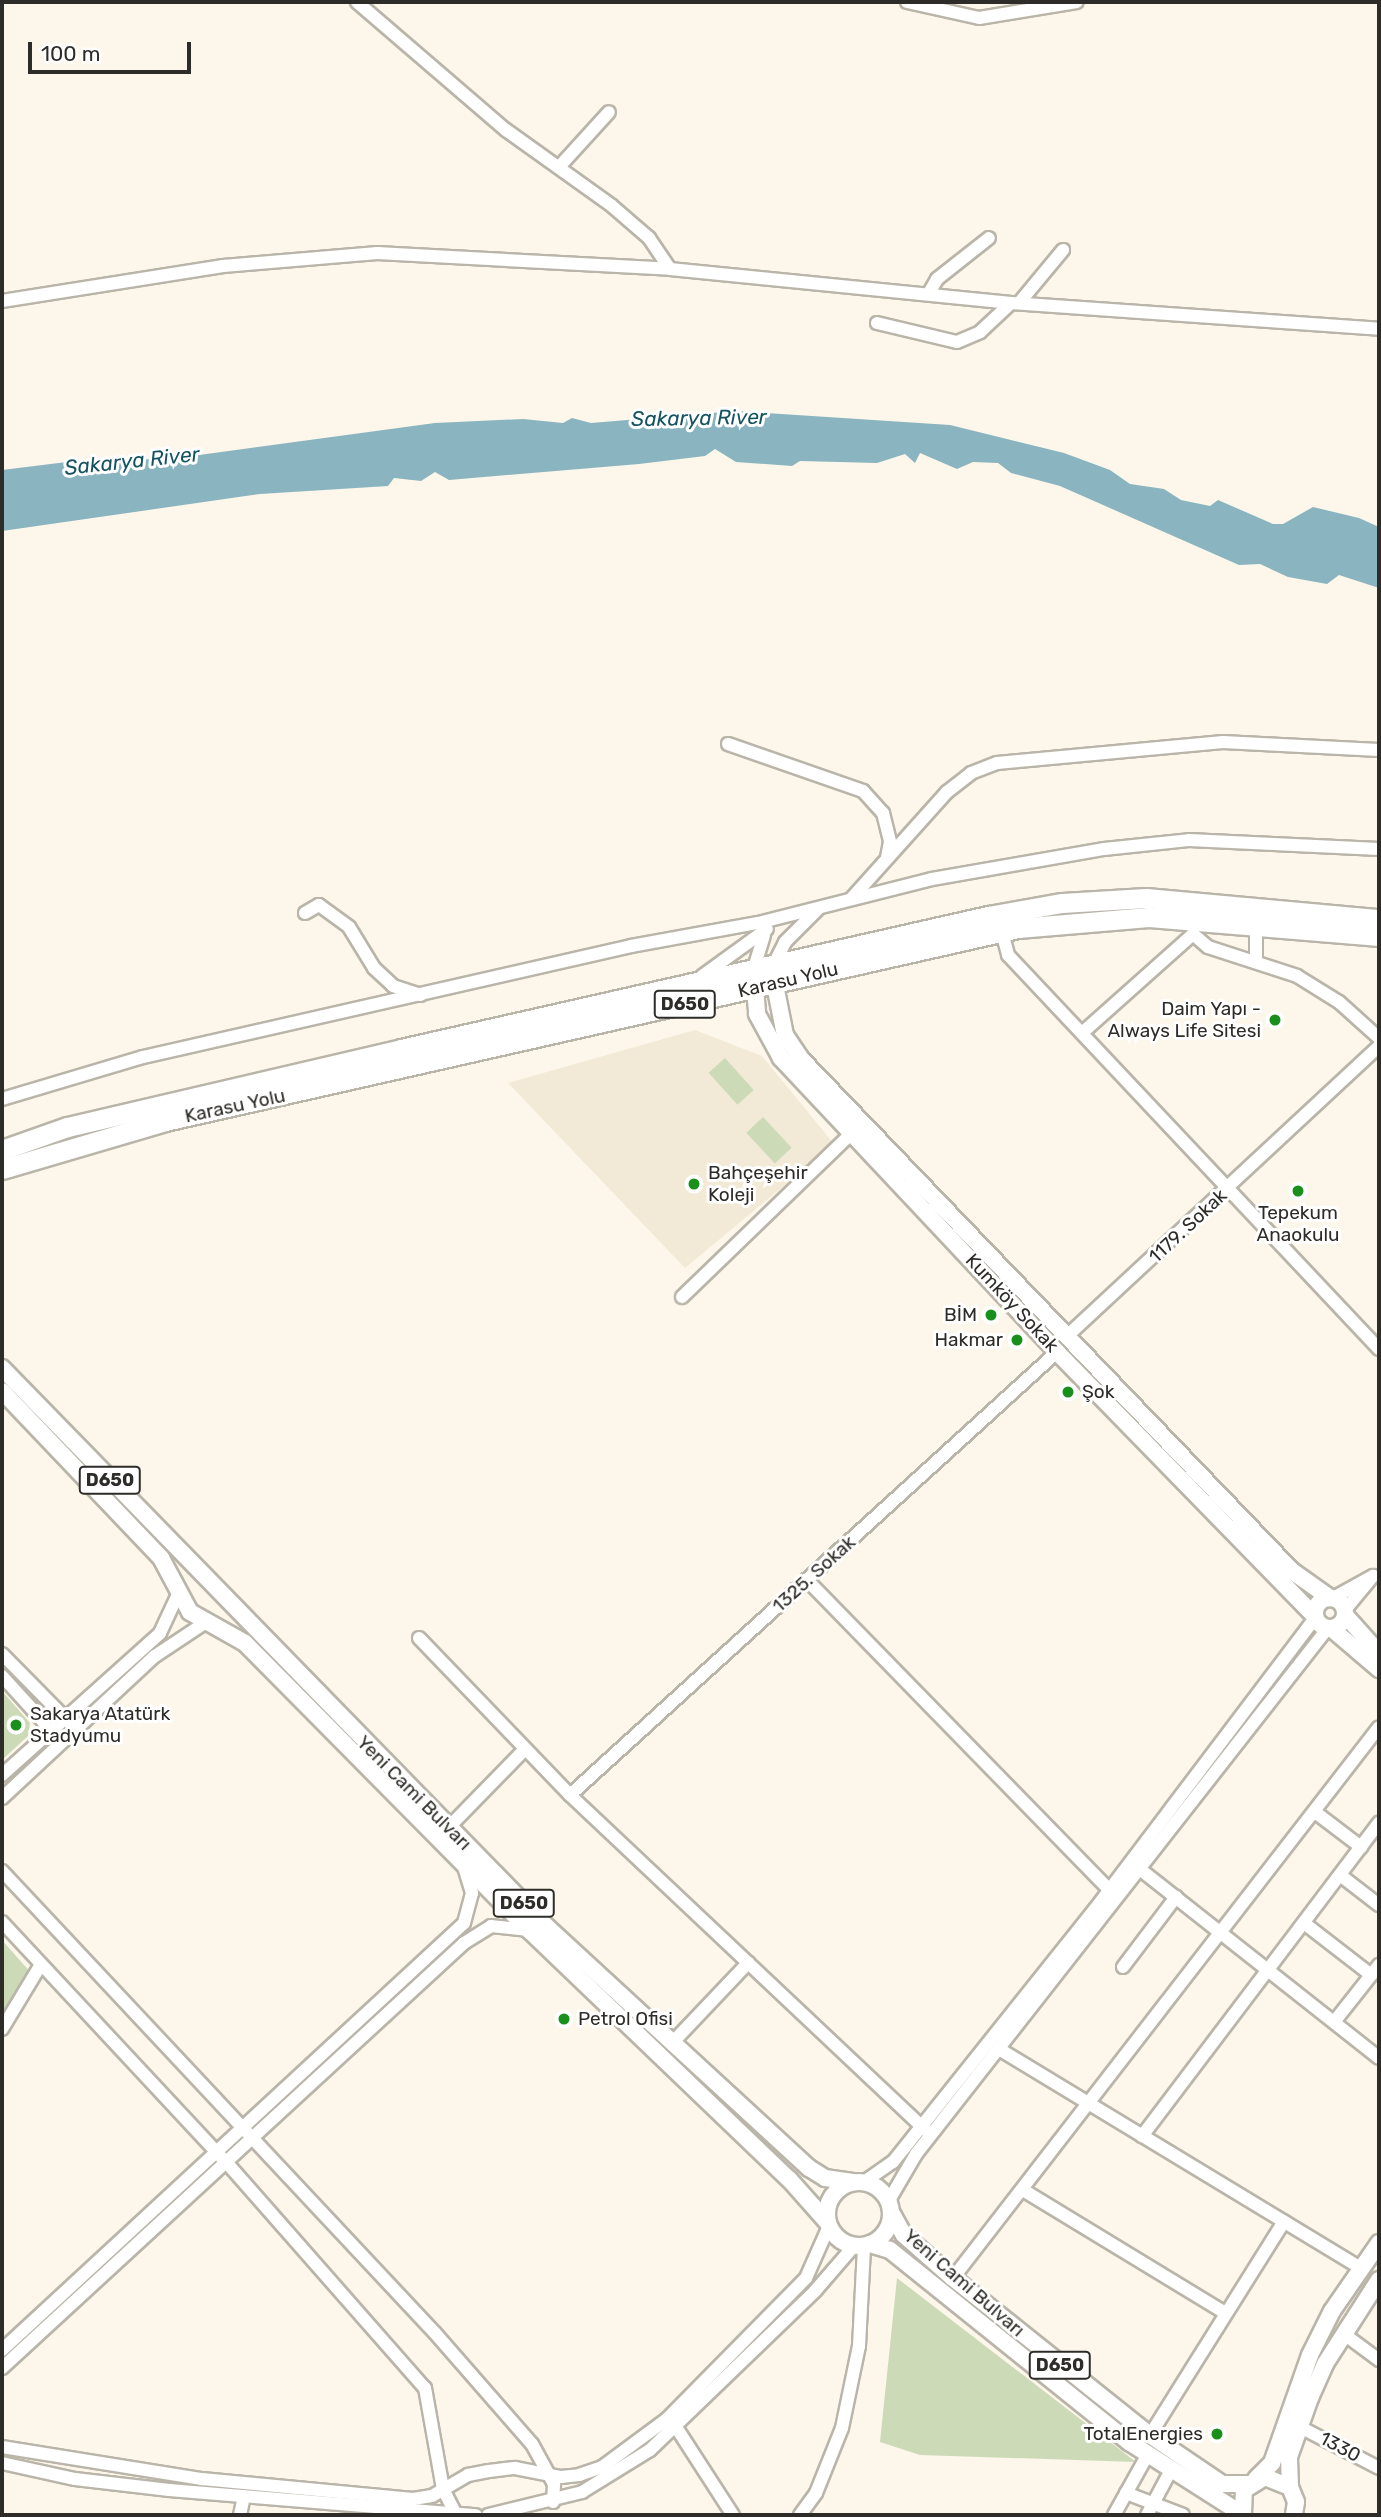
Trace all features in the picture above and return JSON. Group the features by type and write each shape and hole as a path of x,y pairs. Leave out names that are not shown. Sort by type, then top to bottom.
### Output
{"highway":[{"path":"2,1150 67,1127 754,968 766,978 1062,903 1146,898 1379,919"},
{"name":"Karasu Yolu","path":"2,1168 165,1121 766,978 1002,932 1079,921 1149,918 1189,928 1256,925 1379,936"}],"main road":[{"name":"Kumköy Sokak","path":"766,978 768,1039 1066,1337 1292,1571 1332,1598 1345,1613"},
{"name":"Kumköy Sokak","path":"857,1129 1058,1352 1322,1623 1379,1669"},
{"name":"Yeni Cami Bulvarı","path":"2,1368 548,1928 674,2041 809,2168 825,2178 859,2182"},
{"name":"Yeni Cami Bulvarı","path":"2,1391 161,1558 190,1612 206,1622 216,1623 245,1643 529,1930 789,2179 829,2225"},
{"path":"179,1592 190,1582 213,1586 223,1600 221,1614 206,1622"},
{"path":"1332,1598 1320,1601 1322,1623 1345,1613 1379,1653"},
{"path":"859,2182 883,2193 890,2207 886,2232 863,2245 840,2240 829,2225 826,2213 835,2193 859,2182"},
{"name":"Yeni Cami Bulvarı","path":"890,2207 904,2235 953,2278 1150,2435 1222,2484 1275,2477 1290,2487"},
{"path":"1242,2515 1241,2498 1272,2463 1310,2354 1332,2311 1379,2243"},
{"name":"Yeni Cami Bulvarı","path":"863,2245 890,2250 1147,2454 1242,2515"},
{"path":"1299,2512 1290,2487 1289,2457 1325,2364 1379,2280"}],"street":[{"path":"357,2 506,130 559,167 649,238 670,269"},
{"path":"907,2 979,18 1077,2"},
{"path":"559,167 609,112"},
{"path":"929,293 937,279 989,238"},
{"path":"877,323 957,342 980,332 1015,303 1063,250"},
{"path":"2,301 223,266 377,253 670,269 1015,303 1379,330"},
{"path":"851,900 947,792 971,773 997,763 1223,742 1379,750"},
{"path":"728,744 863,792 883,813 890,842 886,861"},
{"path":"2,1099 143,1057 958,874 1104,849 1189,840 1379,849"},
{"path":"305,913 319,905 349,927 374,968 393,986 422,995"},
{"path":"766,978 785,942 820,907"},
{"path":"689,983 784,915"},
{"path":"1256,925 1256,960"},
{"path":"1082,1033 1179,946 1189,928 1208,947 1256,960 1297,976 1339,1002 1379,1038"},
{"path":"754,968 758,946 767,929"},
{"path":"1002,932 1008,955 1379,1349"},
{"name":"1179. Sokak","path":"1066,1337 1309,1115 1379,1046"},
{"path":"682,1297 857,1129"},
{"name":"1325. Sokak","path":"570,1795 1058,1352"},
{"path":"1332,1598 1376,1573"},
{"path":"1345,1613 1376,1573"},
{"path":"807,1580 1109,1890"},
{"path":"2,1775 160,1633 179,1592"},
{"path":"2,1798 178,1636 206,1622"},
{"path":"890,2207 932,2135 1141,1870 1322,1623"},
{"path":"859,2182 892,2162 1322,1623"},
{"path":"419,1638 570,1795 932,2135"},
{"path":"2,1654 76,1729"},
{"path":"2,1676 43,1721 47,1735 58,1746"},
{"path":"953,2278 1222,1934 1379,1727"},
{"path":"449,1827 525,1749"},
{"path":"1315,1812 1361,1847"},
{"path":"1142,2136 1378,1827"},
{"path":"2,2368 227,2163 248,2136 464,1923 472,1893 463,1864"},
{"path":"1141,1870 1378,2054"},
{"path":"2,1871 435,2333 532,2444 550,2473 553,2501"},
{"path":"1340,1875 1379,1905"},
{"path":"1123,1967 1176,1897"},
{"path":"2,1922 40,1966 227,2163 425,2388 443,2489 456,2515"},
{"path":"1304,1923 1375,1970 1334,2022"},
{"path":"2,2350 217,2154 248,2136 478,1931 501,1925 529,1930"},
{"path":"674,2041 748,1963"},
{"path":"2,2029 40,1966"},
{"path":"999,2049 1362,2269"},
{"path":"1023,2190 1225,2313"},
{"path":"1150,2435 1284,2221"},
{"path":"2,2447 202,2479 413,2499 443,2489 468,2475 489,2471 515,2468 579,2475 602,2466 667,2420 806,2278 829,2225"},
{"path":"488,2515 553,2501 617,2474 676,2427 863,2245"},
{"path":"800,2515 816,2493 842,2428 859,2346 863,2245"},
{"path":"1344,2334 1379,2360"},
{"path":"676,2427 733,2515"},
{"name":"1330","path":"1300,2427 1379,2468"},
{"path":"1114,2515 1147,2454"},
{"path":"2,2462 75,2479 403,2513 476,2515"},
{"path":"1150,2509 1171,2470"},
{"path":"1126,2493 1150,2509 1184,2515"},
{"path":"240,2515 244,2496"}],"shaded area":[{"name":"Bahçeşehir Koleji","path":"695,1030 762,1056 834,1144 685,1268 508,1083"}],"green space":[{"path":"725,1058 754,1090 737,1105 709,1073"},
{"path":"763,1117 792,1148 775,1163 746,1133"},
{"name":"Sakarya Atatürk Stadyumu","path":"2,1691 30,1723 28,1736 2,1760"},
{"path":"2,1940 31,1973 2,2025"},
{"path":"897,2278 1136,2462 920,2455 880,2442"}],"water":[{"name":"Sakarya River","path":"736,411 950,425 1064,453 1110,470 1130,484 1164,489 1181,500 1210,506 1218,500 1273,524 1283,524 1313,507 1359,518 1379,527 1379,588 1339,575 1327,584 1288,577 1260,564 1239,565 1060,486 1011,473 998,463 973,462 957,469 920,453 915,463 905,454 877,463 800,461 792,466 736,462 715,449 705,456 639,464 449,480 435,472 421,481 394,478 388,486 260,494 2,531 2,470 83,460 170,459 435,423 523,419 563,423 572,418 591,423"}],"place":[{"name":"Daim Yapı - Always Life Sitesi","path":"1275,1020"},
{"name":"Bahçeşehir Koleji","path":"694,1184"},
{"name":"Tepekum Anaokulu","path":"1298,1191"},
{"name":"BİM","path":"991,1315"},
{"name":"Hakmar","path":"1017,1340"},
{"name":"Şok","path":"1068,1392"},
{"name":"Sakarya Atatürk Stadyumu","path":"16,1725"},
{"name":"Petrol Ofisi","path":"564,2019"},
{"name":"TotalEnergies","path":"1217,2434"}]}
